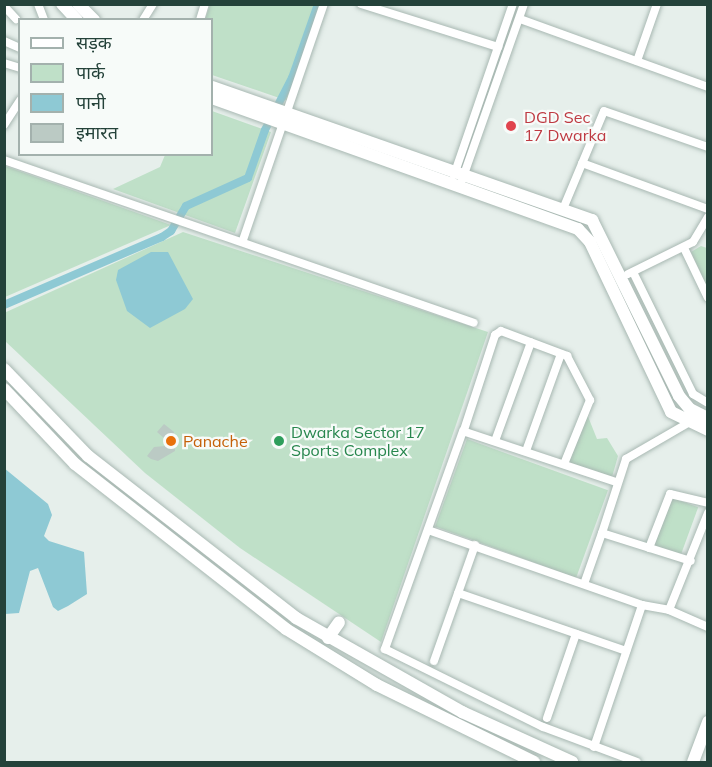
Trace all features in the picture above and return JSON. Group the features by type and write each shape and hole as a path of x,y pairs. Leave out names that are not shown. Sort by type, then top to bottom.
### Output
{"main road":[{"path":"62,4 75,18"},
{"path":"78,4 92,18"},
{"path":"213,87 261,111 456,187 556,218 585,235 671,412 688,423 708,430"},
{"path":"213,99 261,111"},
{"path":"282,119 563,208 594,222 679,396 690,409 708,418"},
{"path":"4,369 88,456 159,515 328,638 462,712 572,762"},
{"path":"4,389 75,464 286,629 377,685 534,762"},
{"path":"328,638 339,622"},
{"path":"693,762 708,722"}],"street":[{"path":"144,18 153,4"},
{"path":"243,240 282,119 324,4"},
{"path":"360,4 498,47"},
{"path":"456,187 513,4"},
{"path":"459,175 524,4"},
{"path":"637,61 657,4"},
{"path":"4,6 16,19"},
{"path":"520,19 708,87"},
{"path":"4,41 18,47"},
{"path":"4,125 18,103"},
{"path":"563,208 582,163 597,118 606,110 708,147"},
{"path":"4,160 243,240 474,323"},
{"path":"582,163 708,209"},
{"path":"620,278 684,248 698,237 708,217"},
{"path":"684,248 708,298"},
{"path":"633,272 693,394 708,403"},
{"path":"564,464 590,400 569,358 531,342 496,333 464,430 385,649 594,747 637,762"},
{"path":"495,441 531,342"},
{"path":"526,451 561,354"},
{"path":"584,584 602,533 616,482 627,457 688,423"},
{"path":"464,430 616,482"},
{"path":"650,548 670,494 708,503"},
{"path":"669,610 691,561 708,513"},
{"path":"428,530 642,605 669,610 708,627"},
{"path":"602,533 691,561"},
{"path":"434,661 475,545"},
{"path":"458,593 626,651"},
{"path":"594,747 642,605"},
{"path":"546,718 576,634"}],"green space":[{"path":"210,5 322,5 288,101 213,75 213,18 206,18"},
{"path":"213,111 271,132 235,233 113,189 160,167 165,156 213,156"},
{"path":"5,166 171,225 5,297"},
{"name":"Dwarka Sector 17 Sports Complex","path":"183,232 488,332 381,642 240,548 145,473 5,341 4,313"},
{"path":"701,246 707,248 707,287 691,252"},
{"path":"585,409 597,439 607,438 618,456 612,477 566,462"},
{"path":"467,439 608,490 576,578 435,526"},
{"path":"670,497 698,507 680,556 652,546"}],"water":[{"path":"151,252 168,252 193,299 185,309 150,328 127,311 116,280 118,270"},
{"path":"4,468 48,504 52,515 44,536 49,541 84,552 87,594 58,611 53,607 38,568 30,571 19,613 5,614"}],"building":[{"name":"Panache","path":"164,424 174,432 175,451 158,461 147,456 154,447 165,446 165,439 157,432"}],"waterway":[{"path":"4,305 162,237 171,231 186,206 248,178 265,130 292,78 318,4"}],"place":[{"name":"DGD Sec 17 Dwarka","path":"511,126"},
{"name":"Panache","path":"171,441"},
{"name":"Dwarka Sector 17 Sports Complex","path":"279,441"}]}
